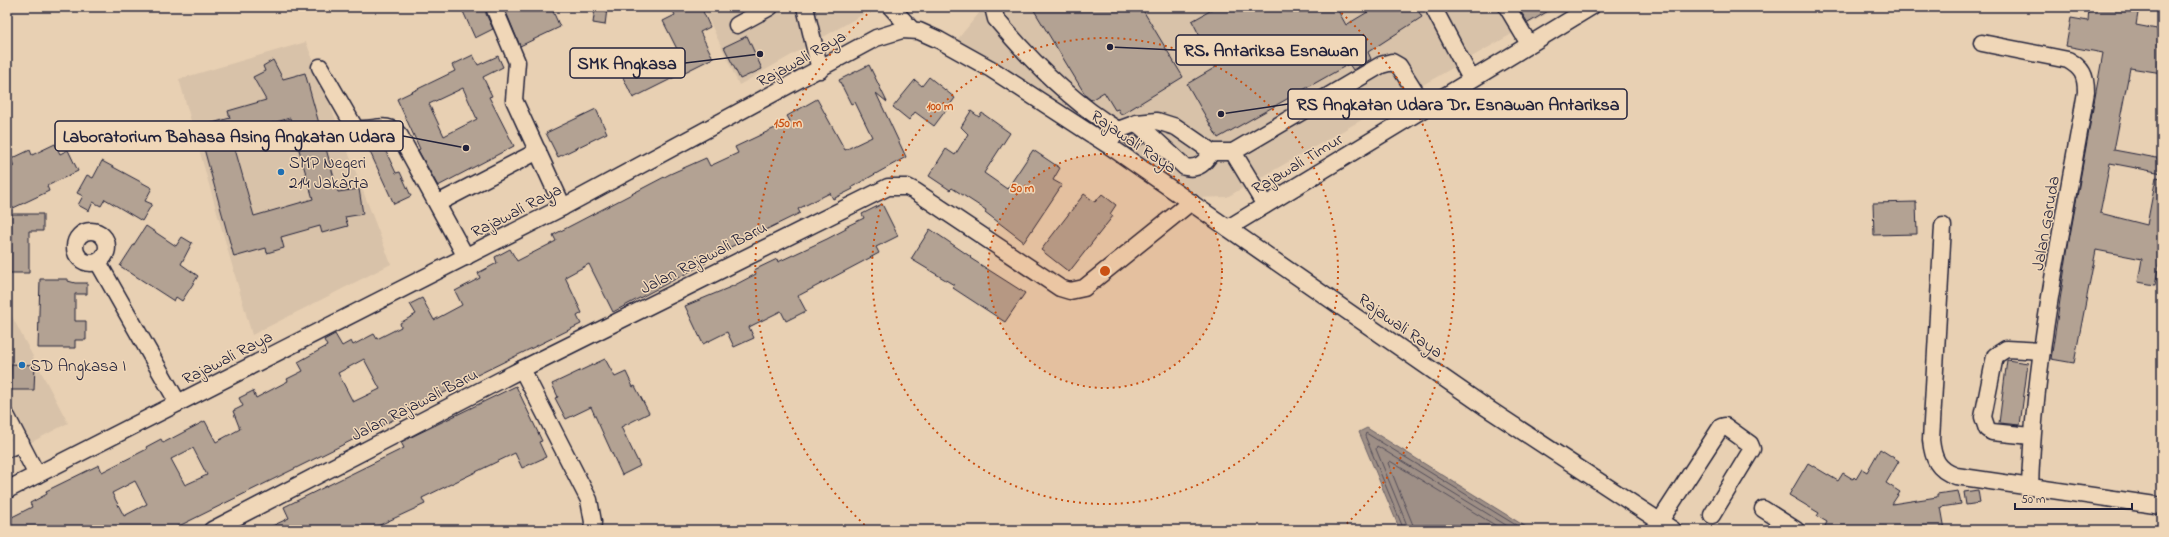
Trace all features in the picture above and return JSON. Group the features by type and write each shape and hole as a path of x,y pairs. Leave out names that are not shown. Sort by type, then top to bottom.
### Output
{"street":[{"path":"737,25 770,7"},
{"path":"805,7 820,70"},
{"path":"891,7 912,30"},
{"path":"993,7 996,19 1053,80 1089,112 1118,130"},
{"path":"1433,7 1471,79"},
{"path":"1507,7 1529,44"},
{"name":"Rajawali Timur","path":"1228,228 1591,7"},
{"path":"495,10 517,62 514,100 563,207"},
{"name":"Rajawali Raya","path":"7,490 563,207 820,70 884,34 912,30 939,40 991,69 1108,145 1484,406 1673,530"},
{"name":"Jalan Garuda","path":"1982,43 2068,60 2078,65 2084,72 2086,81 2086,92 2042,351 2031,436 2030,487"},
{"path":"1108,145 1118,130 1137,122 1157,121 1176,127 1212,152 1233,152 1386,63 1392,62 1399,66 1425,107"},
{"path":"320,67 351,124 355,128 362,130 385,127 396,131 438,203 466,256"},
{"path":"1137,122 1185,167 1193,168 1200,166 1212,152"},
{"path":"438,203 538,151"},
{"path":"1233,152 1265,205"},
{"name":"Jalan Rajawali Baru","path":"212,530 522,369 888,187 907,187 916,192 1060,288 1070,291 1084,288 1191,202"},
{"path":"1943,226 1931,440 1932,452 1938,466 1946,473 1956,476 2162,506"},
{"path":"98,262 178,403"},
{"path":"2031,436 1992,432 1983,423 1983,417 1995,356 2006,349 2042,351"},
{"path":"522,369 589,500 593,522 592,530"},
{"path":"7,417 14,446 37,475"},
{"path":"1660,521 1721,428 1724,426 1750,444 1752,449 1712,515"},
{"path":"1764,509 1796,530"}],"shaded area":[{"path":"703,7 876,7 739,85"},
{"path":"984,7 1559,7 1227,197 1195,198 1043,94 957,40"},
{"name":"SMP Negeri 214 Jakarta","path":"306,42 391,264 252,335 179,79"},
{"name":"SD Angkasa I","path":"7,307 68,423 7,455"}],"water":[{"path":"1367,428 1531,530 1400,530 1359,432"}],"building":[{"path":"461,7 486,7 486,14 493,29 475,38"},
{"path":"504,7 551,7 560,27 520,46"},
{"path":"671,7 701,7 710,27 700,32 713,58 633,98 617,65 638,55 643,66 677,49 663,21 675,15"},
{"path":"1032,7 1141,7 1183,77 1121,115 1118,109 1115,110 1104,92 1091,100 1086,96"},
{"path":"1217,7 1336,7 1346,25 1376,7 1416,7 1422,17 1368,52 1371,59 1353,70 1349,64 1218,138 1187,84 1216,67 1192,21"},
{"path":"1518,7 1555,7 1528,23"},
{"path":"2089,7 2139,7 2136,25 2162,30 2162,73 2130,68 2114,150 2162,159 2162,173 2110,163 2100,213 2147,225 2156,177 2162,178 2162,264 2159,264 2155,285 2138,282 2142,259 2096,250 2074,363 2051,359 2069,241 2103,53 2066,46 2071,18 2088,21"},
{"path":"595,8 607,9 605,25 593,23"},
{"path":"747,36 762,69 740,79 724,47"},
{"path":"473,55 478,65 498,56 503,67 483,77 492,96 489,97 514,146 438,186 418,150 420,149 397,99 455,71 452,65","holes":["463,88 477,119 444,136 429,104"]},
{"path":"273,60 283,79 305,73 338,192 359,189 363,214 345,217 348,226 322,233 320,226 281,237 284,248 267,253 266,248 234,257 198,127 230,118 228,111 266,100 253,77 265,71 263,66","holes":["290,118 313,199 254,216 231,135"]},
{"path":"869,65 887,102 876,93 906,157 852,187 853,189 833,199 830,193 798,209 800,213 704,260 706,263 613,312 589,264 565,277 582,313 577,316 581,324 465,381 466,382 411,409 411,411 171,530 13,530 8,519 32,507 30,503 47,494 46,491 99,465 102,472 147,449 146,447 161,439 163,443 205,421 216,442 240,429 233,411 243,406 239,398 253,391 256,398 303,371 298,362 327,346 324,340 335,334 342,346 351,341 353,345 374,334 377,339 401,327 400,323 416,314 410,304 422,298 434,320 462,305 455,291 480,278 478,273 497,263 495,257 510,249 517,261 556,241 553,235 670,174 706,158 710,166 738,153 735,147 790,121 787,116 817,99 845,150 872,137 855,102 851,104 839,80","holes":["364,359 380,389 353,402 338,373","193,448 207,475 185,485 171,459","135,481 147,504 124,516 112,493"]},
{"path":"929,77 955,98 934,126 915,112 909,120 893,107 915,80 922,86"},
{"path":"596,109 607,133 558,157 546,133"},
{"path":"971,111 979,117 982,113 1010,133 984,173 1007,189 1033,150 1060,168 1053,180 1062,185 1024,242 985,212 986,210 952,188 950,190 929,176 946,149 955,155 968,134 961,127"},
{"path":"1135,134 1145,143 1132,150 1122,141 1124,138"},
{"path":"379,137 396,173 400,172 411,196 394,204 364,139"},
{"path":"55,144 60,154 68,150 78,171 47,186 49,191 7,211 7,169 14,166 11,159 30,150 32,155"},
{"path":"102,161 152,188 145,201 152,204 142,221 105,199 101,206 93,202 89,211 78,205 83,196 77,193 87,175 93,178"},
{"path":"1084,194 1095,202 1102,194 1116,205 1110,214 1113,216 1069,272 1041,250"},
{"path":"1916,202 1917,234 1874,235 1873,203"},
{"path":"882,204 898,236 876,247 879,253 798,296 806,311 786,321 781,311 749,327 754,338 734,347 727,332 703,344 685,306 733,286 756,274 754,270 777,259 778,262 827,239 846,229 845,227 864,218 862,214"},
{"path":"7,214 43,214 43,231 29,231 29,273 7,273"},
{"path":"146,226 176,246 182,237 192,243 181,264 198,276 182,301 176,297 174,301 120,266"},
{"path":"930,229 971,257 970,258 1025,293 1005,322 953,288 954,285 911,259"},
{"path":"40,279 68,279 68,281 75,283 87,283 87,294 75,294 75,321 86,321 86,340 75,340 75,348 38,348"},
{"path":"605,359 615,377 626,372 633,387 635,386 649,413 621,427 640,466 622,475 591,407 566,419 555,398 558,397 552,384"},
{"path":"2007,360 2028,363 2020,425 1999,423"},
{"path":"11,364 35,365 34,390 10,390"},
{"path":"516,386 542,441 539,442 546,457 522,468 515,453 422,498 425,504 369,530 264,530 289,518 284,507 404,448 401,442"},
{"path":"1880,449 1899,461 1886,483 1900,492 1892,504 1937,497 1937,494 1958,491 1961,504 1941,507 1945,530 1823,530 1827,522 1817,516 1819,513 1789,495 1808,463 1838,481 1843,473 1853,479 1854,477 1856,479 1862,469 1867,472"},
{"path":"1978,490 1980,503 1966,505 1964,492"}],"place":[{"name":"RS. Antariksa Esnawan","path":"1110,47"},
{"name":"SMK Angkasa","path":"760,54"},
{"name":"RS Angkatan Udara Dr. Esnawan Antariksa","path":"1221,114"},
{"name":"Laboratorium Bahasa Asing Angkatan Udara","path":"466,148"},
{"name":"SMP Negeri 214 Jakarta","path":"281,172"},
{"name":"SD Angkasa I","path":"22,365"}]}
